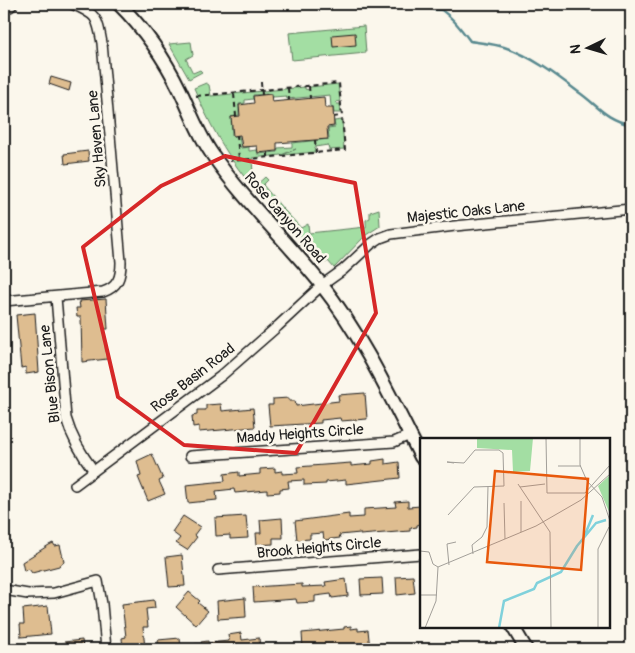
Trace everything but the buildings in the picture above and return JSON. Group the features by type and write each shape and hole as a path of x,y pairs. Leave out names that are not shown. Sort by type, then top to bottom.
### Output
{"street":[{"path":"4,8 10,7 13,4"},
{"name":"Sky Haven Lane","path":"56,297 103,292 115,286 120,279 121,262 102,43 96,18 90,12 72,4"},
{"name":"Rose Canyon Road","path":"119,4 150,37 179,88 205,144 222,170 322,285 371,359 420,455"},
{"name":"Majestic Oaks Lane","path":"322,285 343,270 370,244 391,234 631,209"},
{"name":"Rose Basin Road","path":"75,485 221,376 322,285"},
{"path":"4,301 56,297"},
{"name":"Blue Bison Lane","path":"56,297 66,418 71,436 94,472"},
{"name":"Maddy Heights Circle","path":"190,456 394,442 410,435"},
{"name":"Brook Heights Circle","path":"218,570 420,554"},
{"path":"4,590 28,594 54,593 98,581 106,649"},
{"path":"514,628 526,649"}],"path":[{"path":"261,82 262,95"},
{"path":"196,96 339,83 345,150 230,161"},
{"path":"309,86 310,98"},
{"path":"288,88 289,100"},
{"path":"234,93 236,116"},
{"path":"334,117 342,116"},
{"path":"237,135 239,160"},
{"path":"315,140 316,153"},
{"path":"268,152 268,157"}],"highlighted area":[{"path":"225,156 355,183 376,313 296,453 184,445 118,397 83,247 161,186"}],"green space":[{"path":"364,26 366,53 292,60 289,33"},
{"path":"191,42 193,55 186,59 193,73 200,70 202,72 189,79 169,44"},
{"path":"206,83 209,85 211,96 305,87 305,89 309,90 310,87 338,84 340,101 336,102 340,104 341,113 334,113 333,107 331,107 330,95 287,99 286,96 273,97 272,94 253,95 253,99 245,100 245,103 239,104 239,115 231,117 232,136 239,136 241,148 249,147 249,151 257,150 258,154 277,152 278,148 292,147 292,143 329,139 328,128 335,127 334,121 342,120 344,149 329,150 328,145 315,147 315,152 283,155 296,149 281,155 252,158 253,174 246,179 217,135 194,88"},
{"path":"265,177 268,180 263,185 283,209 278,210 284,210 301,228 308,224 309,233 366,227 366,220 370,218 370,212 379,209 380,226 366,235 334,268 328,261 325,263 254,187"}],"waterway":[{"path":"383,4 442,10"},
{"path":"432,4 449,16 470,41 504,47 524,55 560,78 607,115 631,125"}]}
